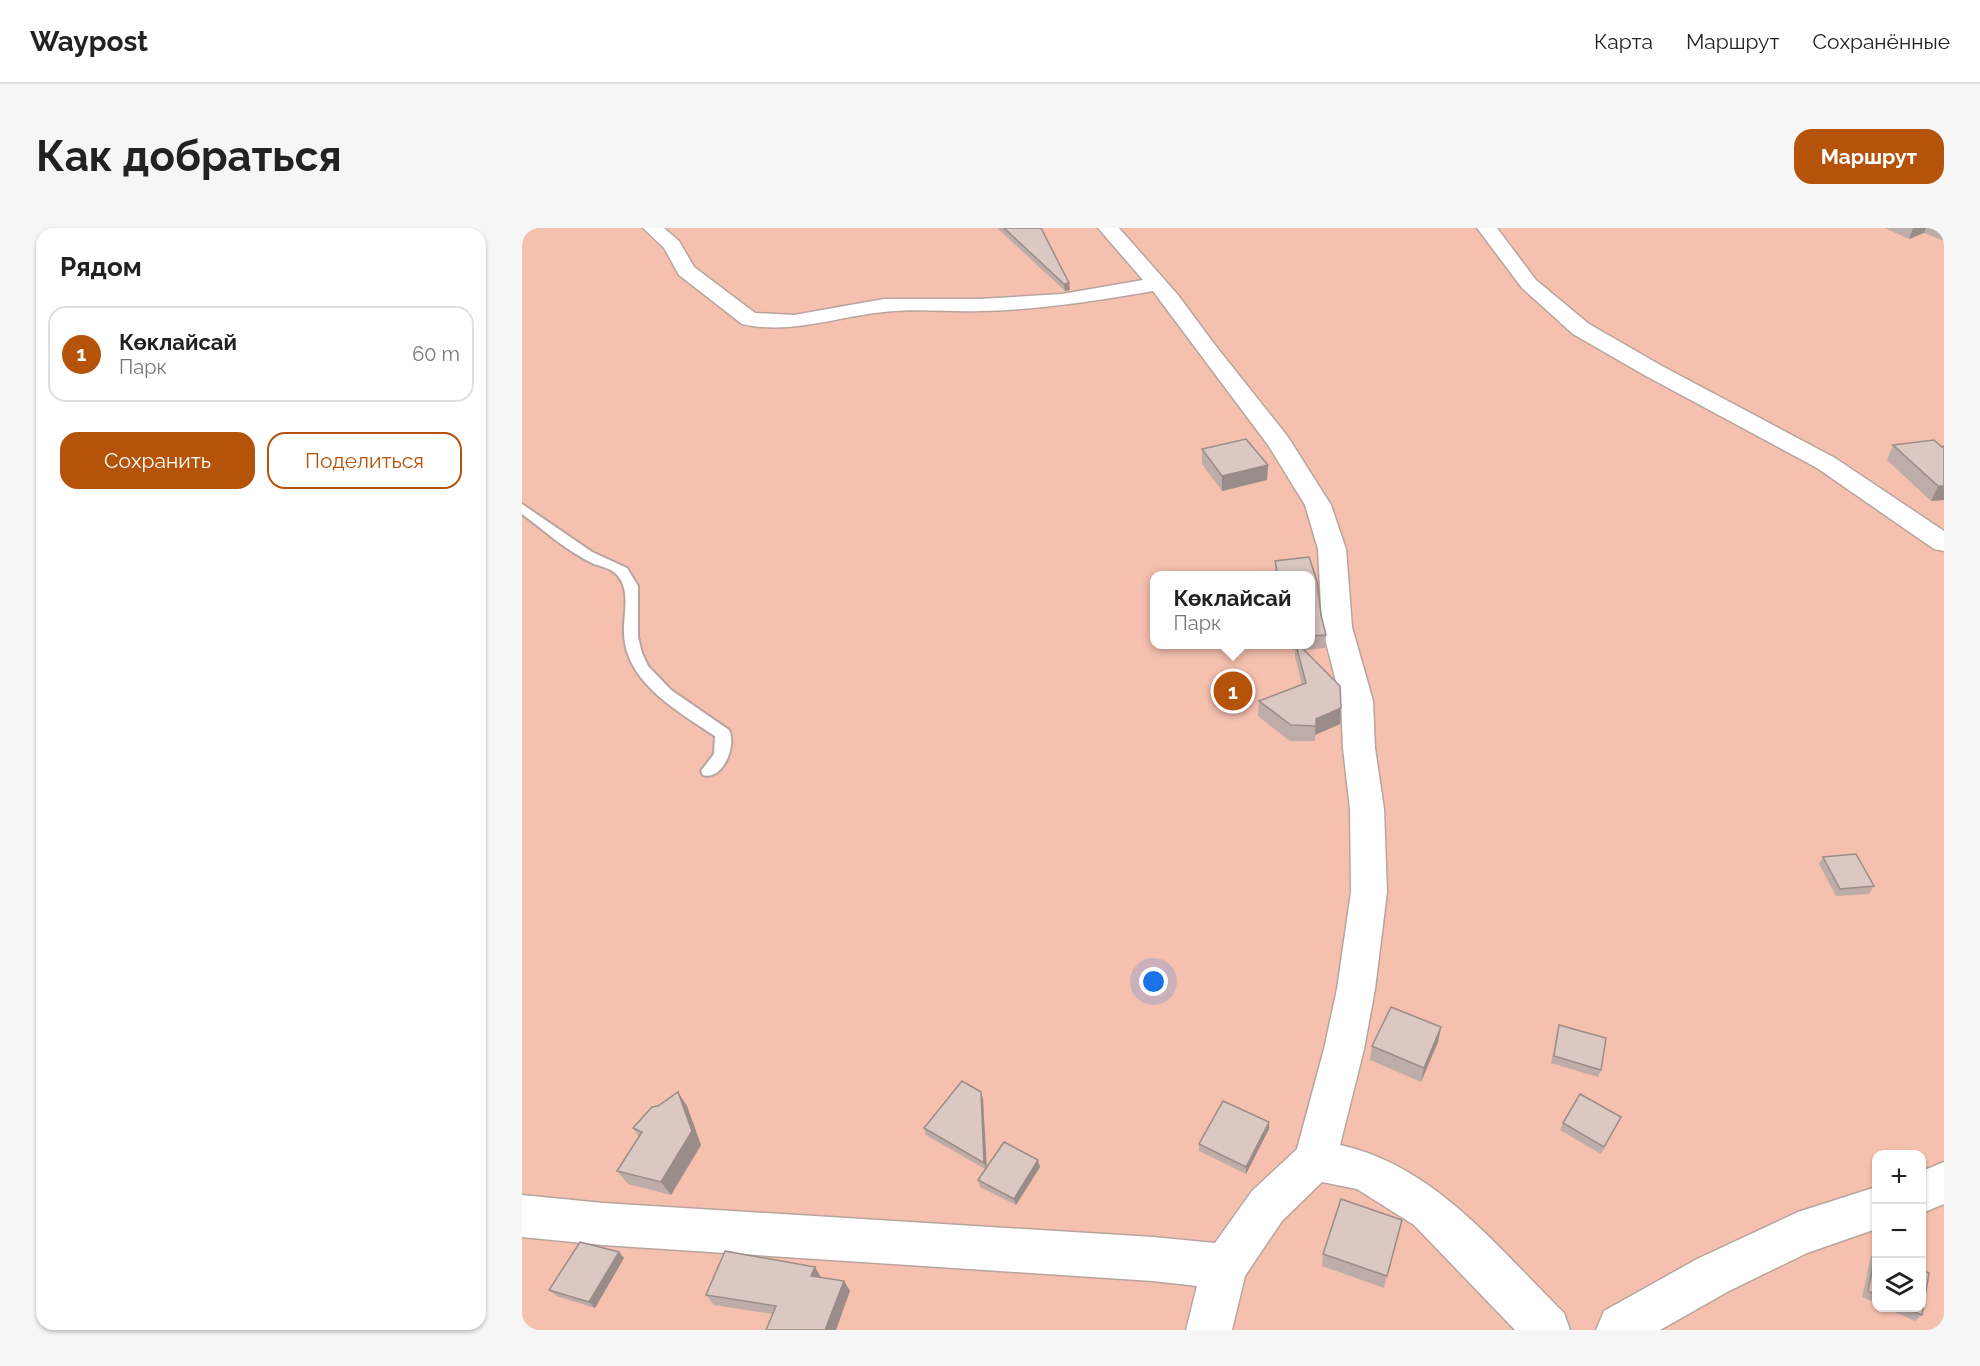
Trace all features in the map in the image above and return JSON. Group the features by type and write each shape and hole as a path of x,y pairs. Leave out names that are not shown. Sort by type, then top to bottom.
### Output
{"street":[{"path":"653,228 672,245 686,271 750,319 794,321 884,305 980,305 1062,300 1157,284"},
{"path":"1108,228 1171,299 1206,350 1279,442 1318,505 1332,549 1337,627 1357,701 1359,748 1367,809 1369,892 1354,999 1316,1160 1267,1206 1225,1267 1209,1330"},
{"path":"1486,228 1529,284 1581,328 1654,371 1826,463 1944,543"},
{"path":"1316,1160 1365,1171 1429,1210 1547,1330"},
{"path":"1926,1190 1944,1182"},
{"path":"1618,1330 1713,1275 1798,1234 1872,1209"},
{"path":"522,1216 603,1224 1153,1259 1225,1267"}],"lane":[{"path":"522,508 579,551 602,563 621,568 631,583 634,599 631,638 646,671 656,686 723,734 722,754 709,771"}],"shaded area":[{"path":"522,228 1944,228 1944,1330 522,1330"}],"building":[{"path":"1004,228 1041,228 1069,283 1064,284"},
{"path":"1246,439 1268,465 1222,476 1202,449"},
{"path":"1934,440 1942,447 1944,446 1944,486 1938,486 1893,445"},
{"path":"1309,557 1314,571 1277,571 1275,561"},
{"path":"1315,575 1321,615 1326,635 1315,636"},
{"path":"1297,649 1303,649 1340,686 1341,708 1316,719 1316,726 1291,725 1259,701 1306,683"},
{"path":"1856,854 1874,886 1840,889 1823,857"},
{"path":"1391,1007 1441,1027 1424,1068 1372,1046"},
{"path":"1559,1025 1606,1038 1601,1070 1554,1056"},
{"path":"962,1081 981,1092 984,1163 924,1128"},
{"path":"678,1092 692,1131 661,1182 617,1171 642,1132 633,1128 652,1107 658,1106"},
{"path":"1580,1094 1621,1117 1604,1147 1563,1123"},
{"path":"1223,1101 1269,1122 1246,1167 1199,1144"},
{"path":"1004,1142 1038,1160 1014,1199 978,1180"},
{"path":"1341,1199 1402,1220 1387,1276 1323,1254"},
{"path":"580,1242 619,1252 589,1302 549,1290"},
{"path":"725,1251 815,1267 811,1276 844,1281 825,1330 766,1330 776,1306 706,1295"},
{"path":"1872,1270 1872,1293 1868,1291"},
{"path":"1926,1272 1929,1273 1926,1291"}],"place":[{"name":"Көклайсай","path":"1233,691"}]}
